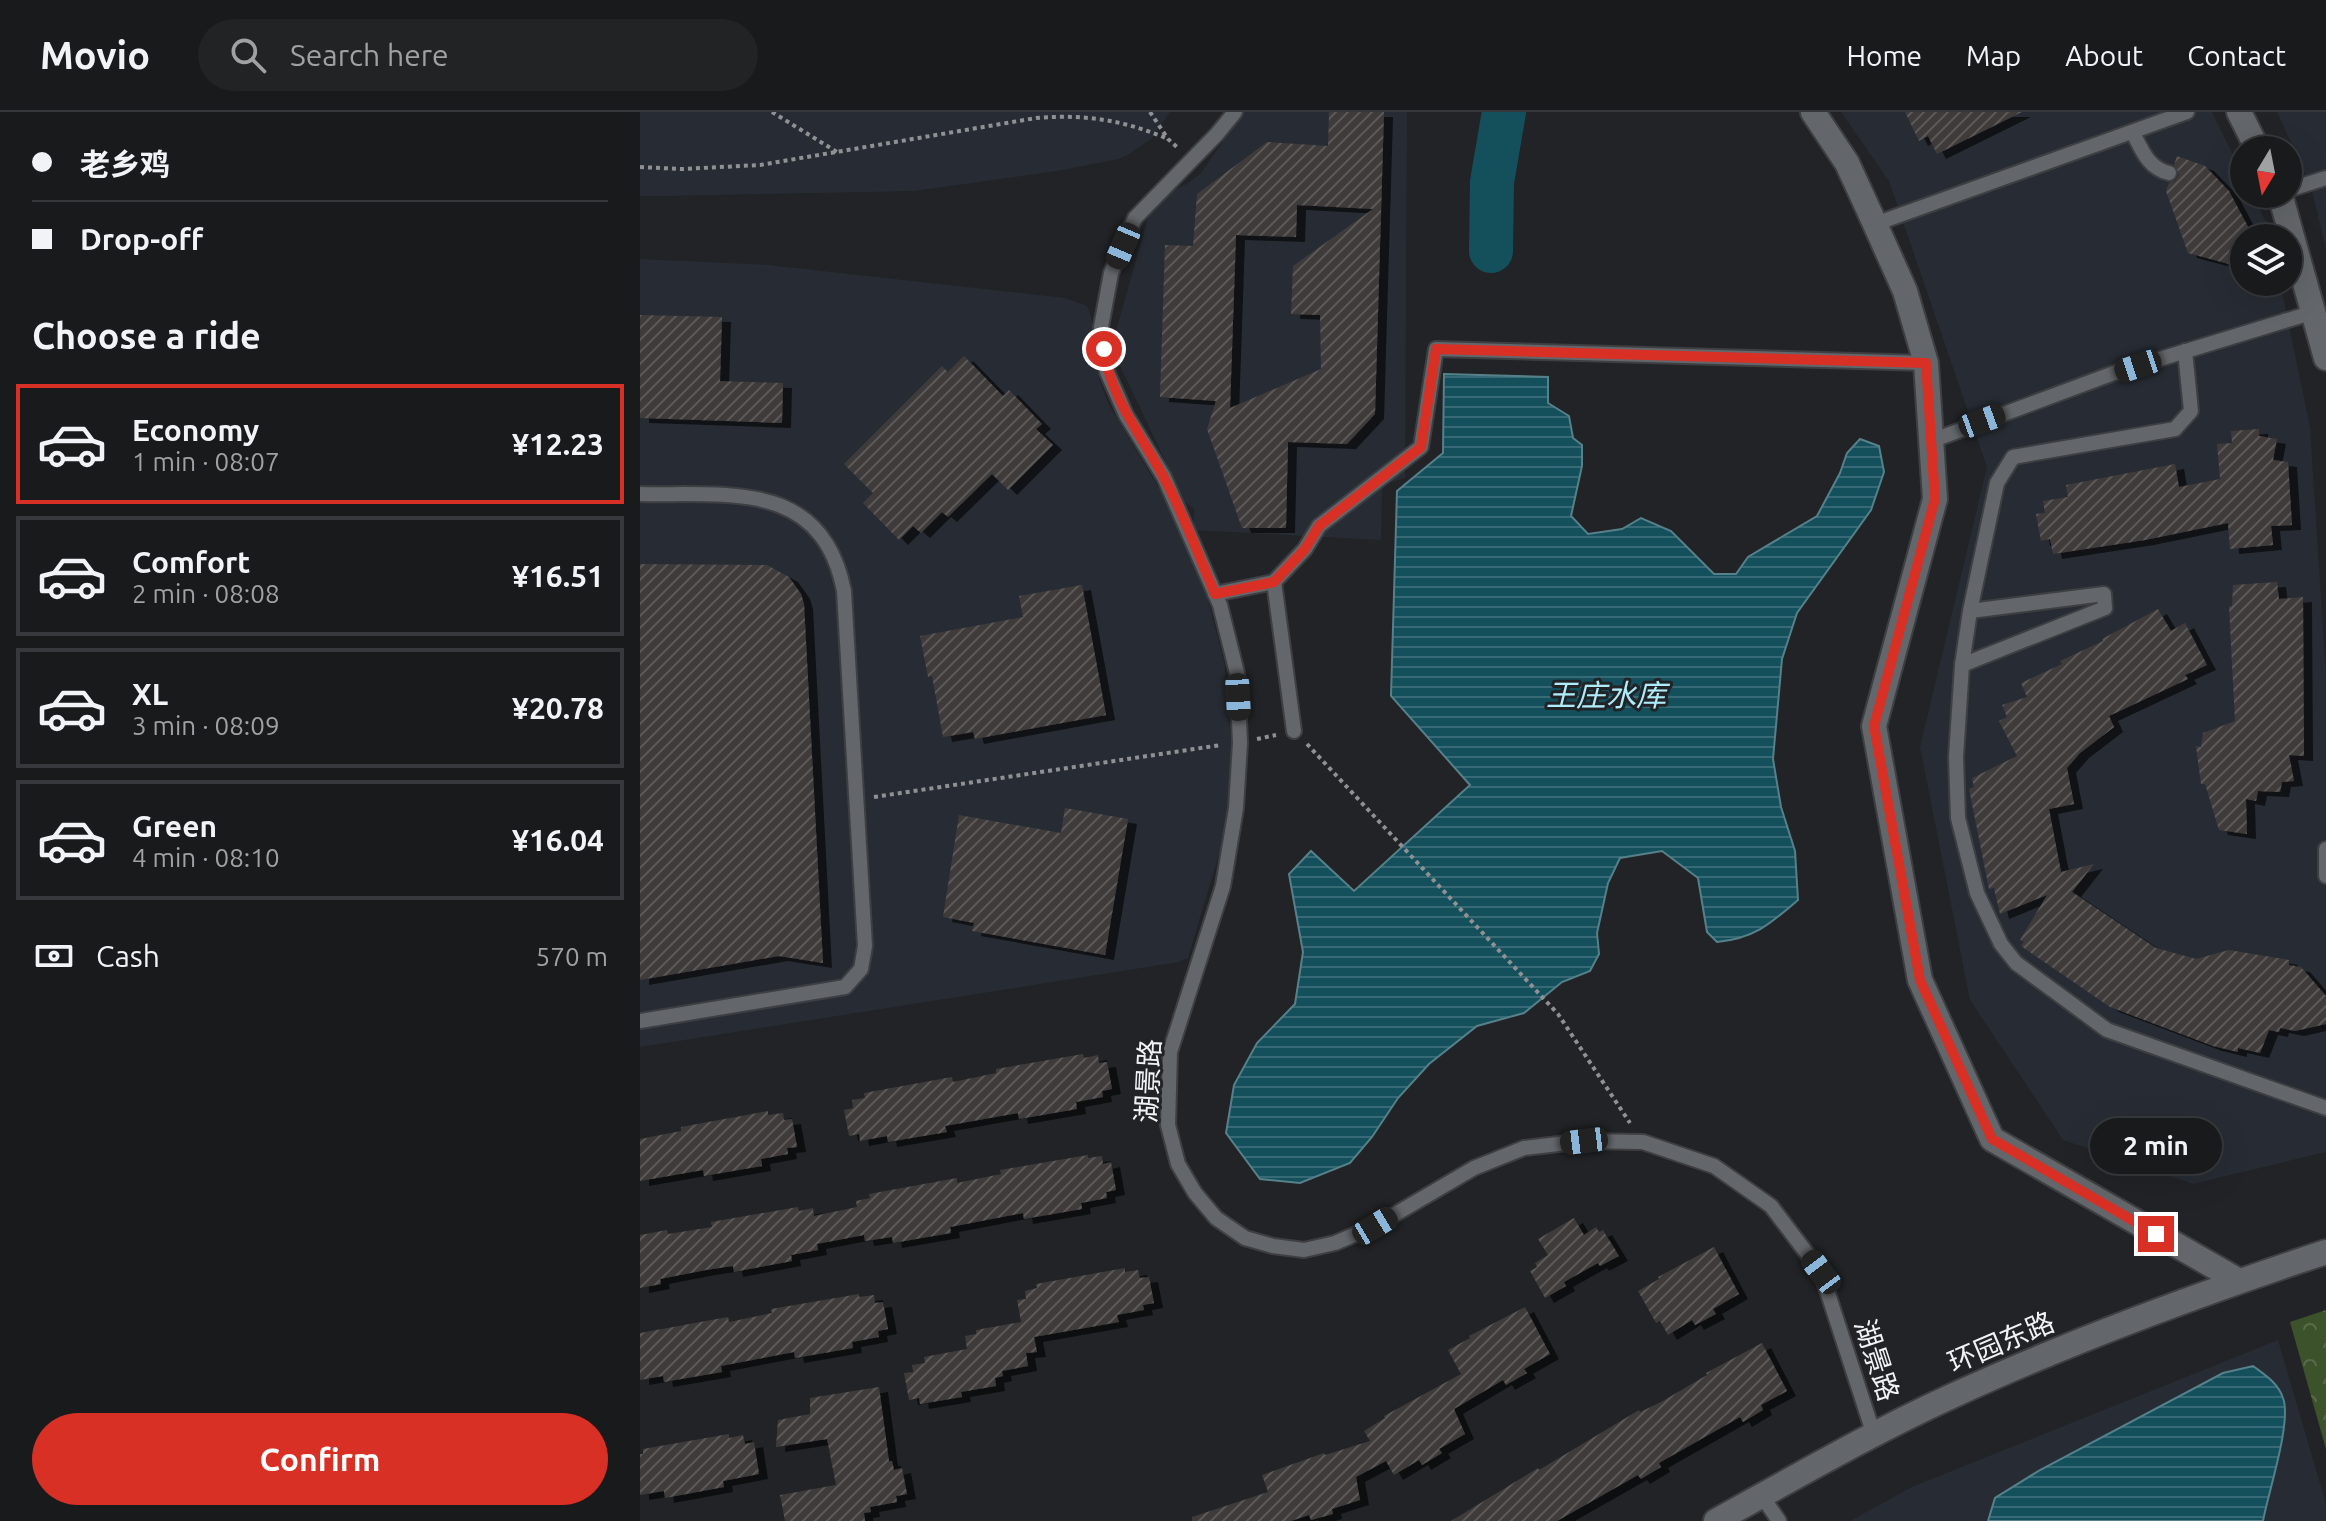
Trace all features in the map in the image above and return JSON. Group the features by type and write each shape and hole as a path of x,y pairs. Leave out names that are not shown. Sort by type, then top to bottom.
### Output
{"street":[{"path":"1813,112 1847,163 1875,224 1905,291 1926,363 1935,499 1874,726 1920,980 1992,1139 2239,1281"},
{"path":"2239,112 2251,136"},
{"path":"2284,208 2326,358"},
{"name":"环园东路","path":"1716,1521 1950,1396 2063,1347 2326,1252"}],"lane":[{"name":"湖景路","path":"1235,112 1135,218 1111,273 1101,327 1107,372 1126,415 1164,477 1215,594 1237,673 1240,743 1236,808 1223,886 1170,1052 1168,1125 1178,1164 1195,1193 1216,1218 1245,1238 1304,1250 1335,1243 1375,1226 1474,1168 1524,1148 1584,1141 1643,1142 1714,1166 1771,1206 1821,1272 1874,1435"},
{"path":"1875,224 2187,112"},
{"path":"2133,133 2151,165 2169,173"},
{"path":"2302,186 2326,178"},
{"path":"1931,441 2114,373 2314,312"},
{"path":"1215,594 1274,582 1305,549 1319,526 1421,447 1436,349 1926,363"},
{"path":"2185,351 2191,411 2175,429 2013,457 1997,483 1962,665 1956,757 1958,818 1977,893 2001,944 2016,963 2107,1030 2326,1108"},
{"path":"640,494 763,499 805,520 828,545 844,591 865,946 861,969 845,987 640,1021"},
{"path":"1274,582 1294,731"},
{"path":"1962,665 2105,608 2104,594 1970,611"},
{"path":"2326,849 2326,876"},
{"path":"1762,1496 1779,1521"}],"path":[{"path":"772,112 837,152"},
{"path":"1150,112 1168,139 1191,160"},
{"path":"640,167 721,168 773,163 1036,118 1065,116 1119,121 1168,139"},
{"path":"857,800 1240,743 1294,731 1558,1014 1643,1142"}],"shaded area":[{"path":"640,112 1170,112 1151,139 1129,154 1119,159 1057,171 914,191 640,196"},
{"path":"1243,112 1407,112 1405,478 1382,485 1381,540 1194,530 1194,509 1184,501 1115,355 1113,341 1152,204 1161,195 1187,184 1201,173"},
{"path":"1841,112 2212,112 2230,149 2230,208 2259,208 2267,224 2230,224 2230,296 2283,296 2310,427 2326,677 2326,1152 2193,1184 2063,1140 1970,1000 1920,747 1987,467 1889,181"},
{"path":"2277,112 2326,112 2326,249 2311,187 2302,167 2302,136 2288,136"},
{"path":"640,259 768,265 1065,298 1087,306 1099,379 1109,405 1176,517 1205,588 1225,666 1232,756 1227,827 1188,958 1179,962 640,1047"},
{"path":"2278,1340 2326,1504 2326,1521 1850,1521 1912,1487"}],"green space":[{"path":"2326,1310 2326,1449 2290,1322"}],"water":[{"name":"王庄水库","path":"1444,374 1548,377 1548,403 1569,416 1573,438 1582,445 1582,466 1571,516 1588,534 1622,529 1641,518 1671,531 1714,574 1736,574 1748,557 1817,516 1847,453 1860,439 1879,446 1884,472 1871,510 1797,613 1782,659 1773,759 1781,807 1795,851 1798,900 1752,933 1717,942 1707,932 1698,878 1662,851 1620,858 1608,883 1597,933 1599,954 1590,971 1562,982 1524,1013 1477,1026 1429,1064 1398,1098 1350,1163 1300,1183 1260,1179 1226,1133 1234,1085 1257,1043 1295,1004 1303,952 1289,874 1311,851 1354,891 1470,785 1391,696 1397,491 1443,453"},
{"path":"2253,1366 2278,1388 2285,1409 2282,1440 2263,1521 1988,1521 1995,1498 2040,1470 2223,1373"}],"building":[{"path":"1329,112 1384,112 1375,414 1347,444 1288,442 1286,528 1242,528 1207,429 1216,401 1160,397 1165,245 1193,246 1197,194 1267,142 1328,146","holes":["1297,205 1373,209 1293,266 1291,314 1320,315 1321,369 1230,408 1236,235 1296,237"]},
{"path":"1905,112 2022,112 1937,154 1928,136 1919,141"},
{"path":"2177,156 2205,166 2229,191 2230,208 2238,208 2247,224 2230,224 2230,264 2188,253 2166,191 2169,183 2179,175 2174,165"},
{"path":"640,315 722,317 720,381 783,383 782,423 640,418"},
{"path":"964,356 1003,396 1009,390 1042,424 1036,429 1053,445 1008,490 992,474 948,517 942,512 921,533 913,526 899,540 863,503 873,493 844,464 942,366 948,372"},
{"path":"2259,429 2259,436 2277,439 2273,460 2288,462 2292,525 2271,526 2273,545 2230,549 2228,523 2053,554 2050,539 2041,541 2036,514 2045,513 2043,501 2068,497 2066,485 2175,464 2179,487 2220,479 2217,444 2232,443 2231,431"},
{"path":"640,564 767,565 789,577 801,594 823,963 779,956 640,980"},
{"path":"2277,582 2279,599 2303,597 2304,756 2289,755 2294,781 2282,782 2280,792 2258,791 2256,801 2246,799 2247,834 2219,830 2205,784 2201,784 2196,746 2201,747 2203,733 2235,721 2229,606 2232,606 2233,585"},
{"path":"1082,585 1106,715 975,739 973,732 943,737 932,676 928,677 920,636 1023,617 1019,596"},
{"path":"2158,609 2171,631 2185,623 2207,665 2185,675 2188,679 2109,716 2114,727 2080,753 2067,768 2074,804 2049,809 2061,872 2094,864 2072,892 2156,948 2196,959 2229,950 2289,960 2289,965 2301,967 2326,996 2326,1024 2295,1031 2280,1028 2279,1032 2269,1030 2260,1053 2213,1046 2110,1007 2021,946 2024,942 2020,940 2047,895 2000,914 1994,888 1989,889 1969,789 1974,787 1972,778 2017,756 1999,721 2007,717 2002,705 2027,697 2021,683 2062,664 2060,661 2103,641"},
{"path":"1065,808 1128,819 1105,955 972,931 974,923 943,917 959,815 1061,833"},
{"path":"1083,1054 1084,1058 1098,1055 1099,1063 1107,1062 1112,1089 1102,1091 1103,1097 1076,1102 1077,1109 1019,1119 1018,1113 945,1126 947,1132 888,1142 887,1136 860,1141 859,1134 849,1136 844,1110 853,1108 852,1100 865,1098 864,1093 952,1077 953,1082 996,1073 996,1069"},
{"path":"768,1111 768,1115 783,1113 784,1120 792,1119 797,1147 787,1148 788,1154 761,1159 762,1166 704,1176 703,1170 640,1181 640,1139 681,1131 681,1127"},
{"path":"1088,1155 1088,1158 1102,1156 1103,1164 1111,1162 1116,1190 1106,1192 1107,1198 1081,1203 1082,1209 1024,1219 1023,1213 950,1227 951,1233 893,1243 892,1237 865,1241 864,1235 817,1244 818,1250 791,1255 792,1261 734,1272 733,1266 706,1270 660,1279 661,1284 640,1288 640,1235 712,1227 711,1222 798,1207 799,1211 813,1208 814,1216 857,1207 856,1201 870,1198 869,1194 957,1178 957,1183 1001,1174 1000,1170"},
{"path":"1574,1218 1584,1235 1596,1227 1599,1232 1603,1230 1619,1256 1600,1266 1598,1263 1564,1282 1566,1286 1545,1298 1530,1271 1537,1267 1535,1263 1548,1255 1538,1239"},
{"path":"1714,1247 1739,1294 1713,1309 1716,1314 1695,1325 1692,1320 1668,1335 1660,1321 1656,1323 1638,1291"},
{"path":"1125,1268 1125,1272 1138,1270 1140,1278 1149,1277 1154,1303 1143,1305 1144,1310 1117,1315 1119,1322 1034,1337 1037,1352 1026,1353 1028,1366 1002,1371 1003,1376 995,1378 996,1386 961,1392 962,1397 920,1404 919,1398 909,1400 904,1373 913,1372 912,1365 925,1363 924,1357 967,1349 965,1336 976,1334 976,1330 1021,1322 1017,1300 1026,1299 1025,1291 1037,1288 1036,1284"},
{"path":"859,1294 859,1297 874,1295 875,1303 883,1302 888,1329 878,1331 879,1337 852,1342 853,1348 795,1358 794,1352 721,1366 722,1372 664,1382 663,1376 640,1380 640,1333 728,1317 729,1322 772,1313 771,1309"},
{"path":"1525,1307 1550,1354 1524,1369 1527,1373 1506,1385 1503,1380 1454,1409 1465,1434 1439,1449 1442,1453 1422,1465 1419,1460 1394,1475 1386,1461 1356,1477 1360,1500 1332,1509 1333,1514 1311,1520 1309,1515 1291,1521 1192,1521 1192,1517 1268,1492 1262,1475 1370,1441 1364,1431 1384,1416 1461,1374 1448,1350"},
{"path":"1762,1343 1787,1391 1761,1405 1763,1410 1743,1422 1740,1417 1659,1463 1661,1467 1641,1479 1638,1475 1557,1521 1451,1521 1639,1410 1661,1402"},
{"path":"879,1387 889,1461 892,1461 894,1470 902,1468 907,1494 896,1496 897,1502 870,1507 871,1512 864,1513 865,1521 785,1521 780,1495 836,1485 827,1439 776,1447 778,1420 810,1414 810,1398"},
{"path":"729,1434 729,1438 743,1435 745,1444 754,1442 759,1474 723,1481 724,1487 665,1498 664,1491 640,1495 640,1454 643,1454 643,1449"}],"waterway":[{"path":"1491,251 1492,182 1504,112"}],"route":[{"path":"1104,349 1107,372 1126,415 1164,477 1215,594 1274,582 1305,549 1319,526 1421,447 1436,349 1926,363 1935,499 1874,726 1920,980 1992,1139 2156,1234"}]}
